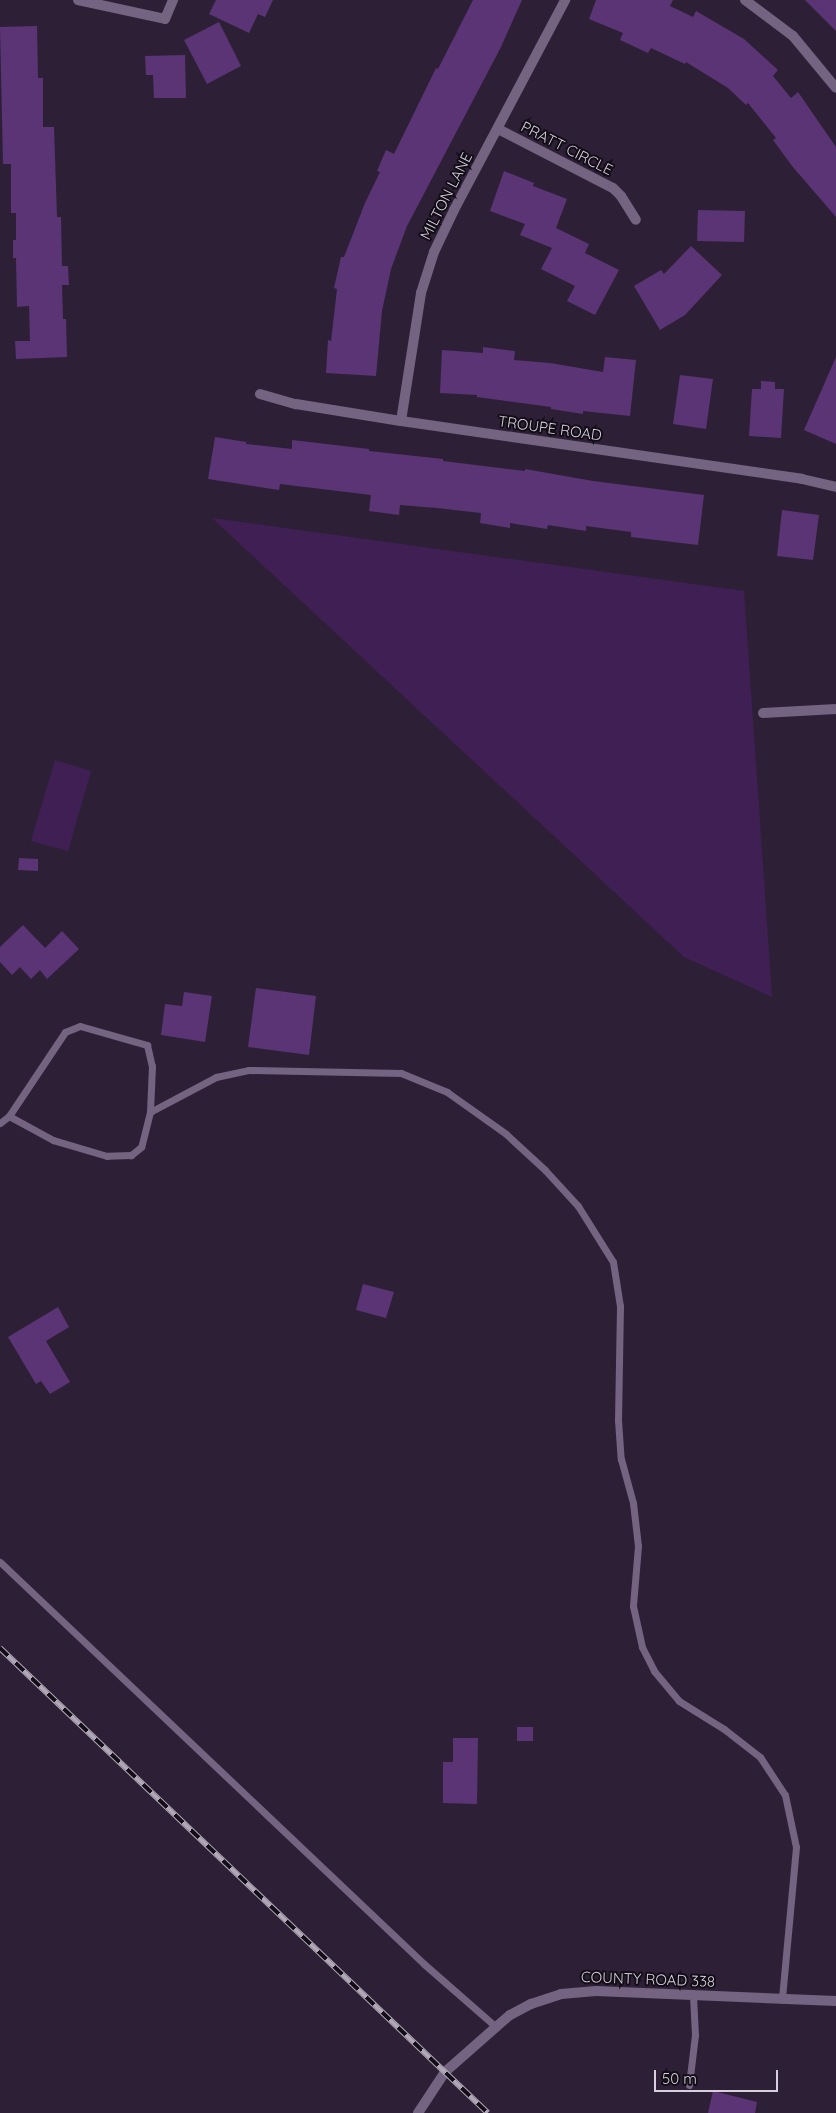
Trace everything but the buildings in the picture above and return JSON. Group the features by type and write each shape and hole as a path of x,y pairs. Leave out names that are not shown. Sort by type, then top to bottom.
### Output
{"street":[{"path":"78,0 165,19 173,0"},
{"name":"MILTON LANE","path":"401,421 416,317 426,272 454,210 565,0"},
{"path":"745,0 793,36 836,88"},
{"name":"PRATT CIRCLE","path":"498,129 613,188 636,220"},
{"name":"TROUPE ROAD","path":"260,394 296,404 401,421 802,479 836,487"},
{"path":"763,713 836,708"},
{"name":"COUNTY ROAD 338","path":"418,2113 445,2072 510,2015 531,2004 561,1994 596,1991 836,2002"}],"lane":[{"path":"0,1123 9,1116 65,1032 80,1026 148,1045 152,1066 150,1112 141,1146 131,1155 107,1156 54,1140 9,1116"},
{"path":"150,1112 216,1077 249,1070 402,1073 447,1092 506,1134 545,1170 578,1206 613,1262 620,1306 618,1420 621,1459 632,1503 638,1546 633,1606 642,1648 654,1671 679,1701 724,1729 760,1757 786,1795 796,1847 782,1999"},
{"path":"0,1562 424,1964 496,2027"},
{"path":"689,2085 694,2035 693,1995"}],"shaded area":[{"path":"212,518 744,591 772,997 684,957"},
{"path":"55,760 91,771 68,851 31,841"}],"railway":[{"path":"0,1648 488,2113"}]}
